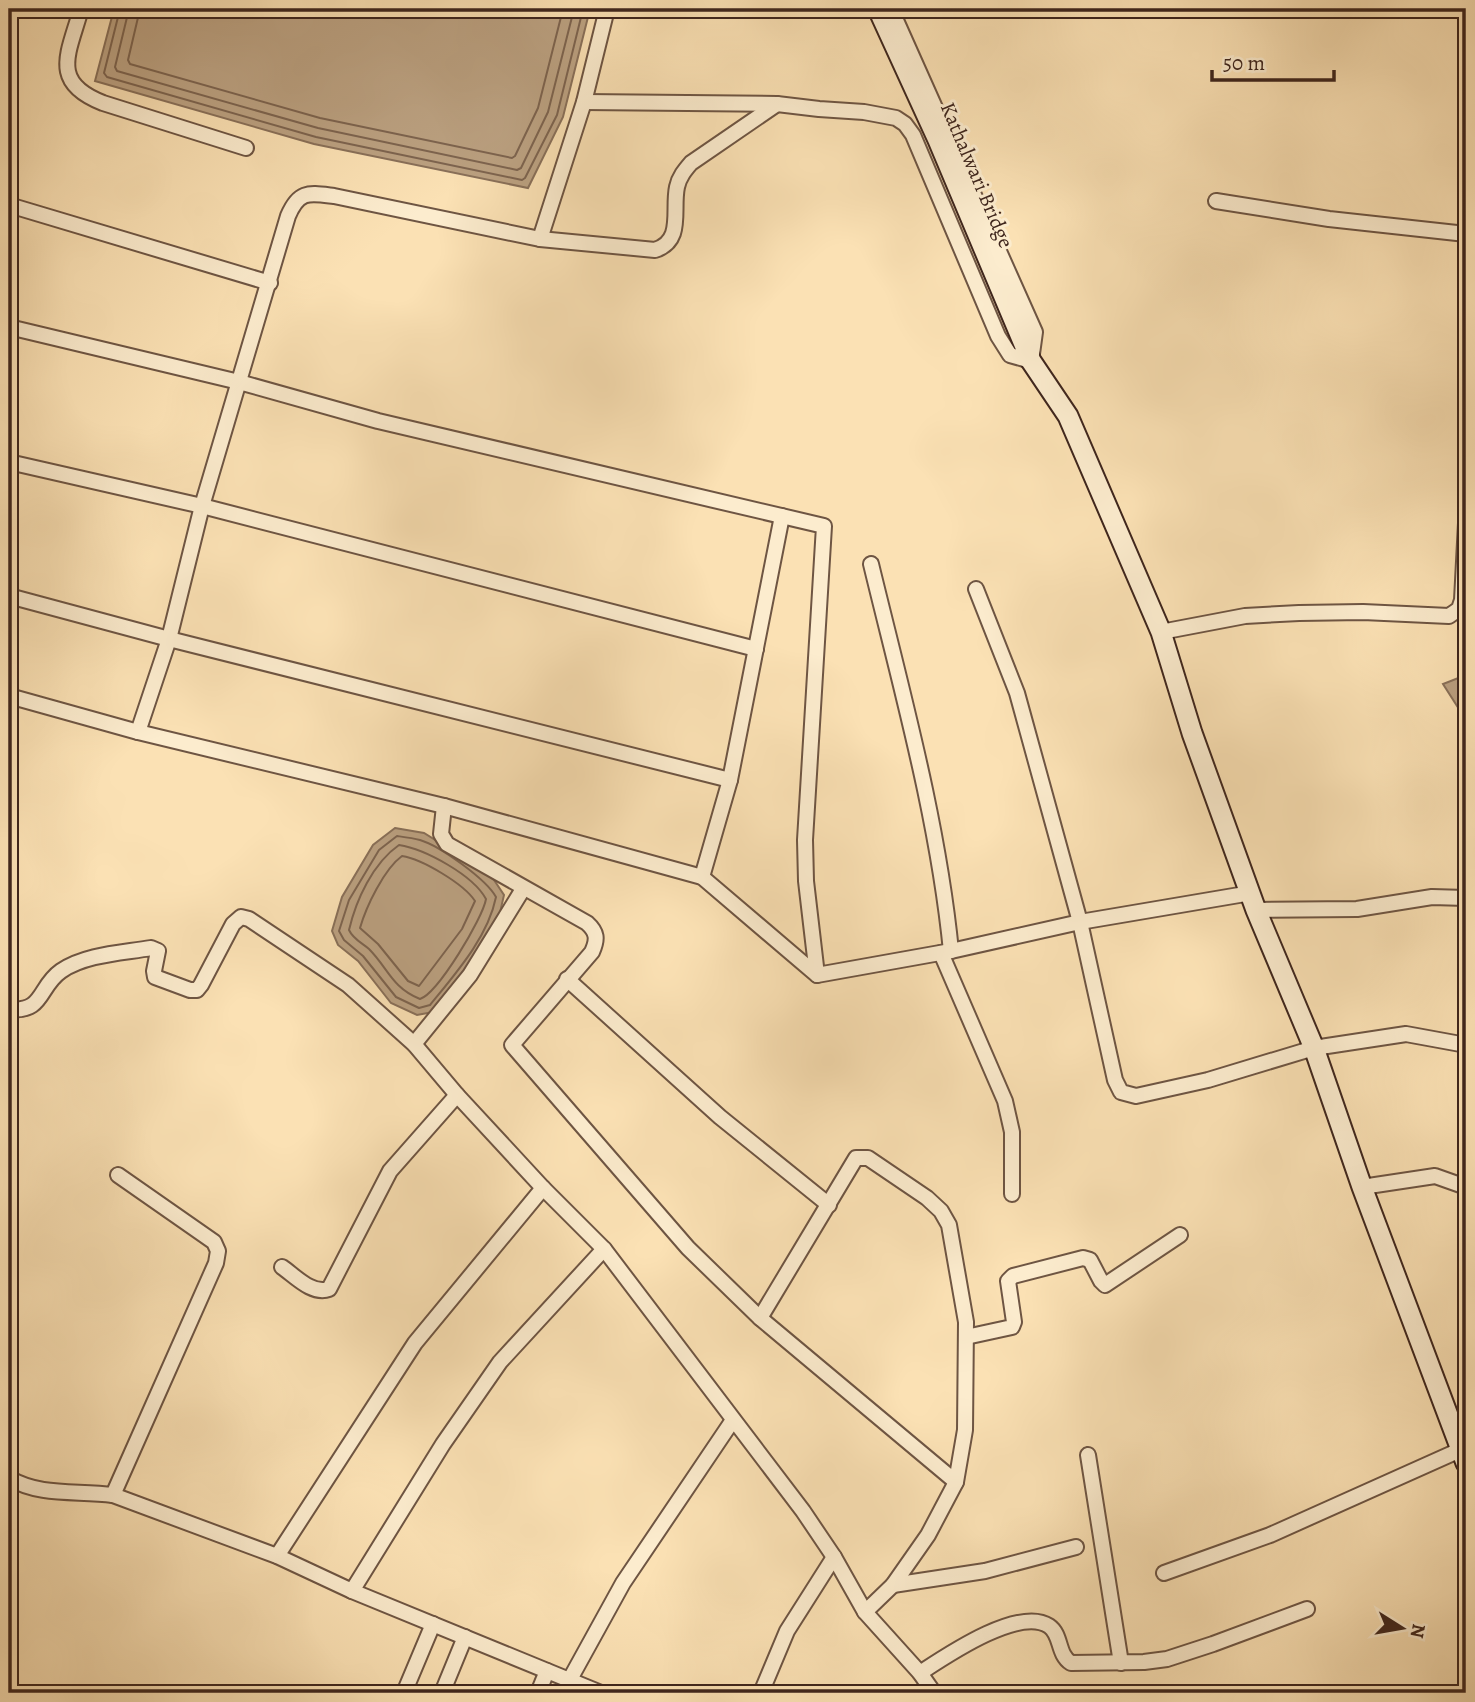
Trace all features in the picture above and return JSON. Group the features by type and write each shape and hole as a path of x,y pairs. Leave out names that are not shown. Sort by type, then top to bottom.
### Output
{"main road":[{"name":"Kathalwari Bridge","path":"877,9 938,140 1031,361 1068,416 1161,632 1192,733 1254,901 1314,1048 1362,1187 1463,1456"}],"street":[{"path":"81,9 69,53 69,79 75,88 103,103 246,148"},
{"path":"540,239 584,102 607,9"},
{"path":"584,102 777,104 886,114 905,124 913,135 998,336 1010,355 1031,361 1035,332 891,9"},
{"path":"138,732 169,639 202,506 288,216 299,197 307,194 334,196 540,239 655,250 664,247 674,232 677,187 682,173 691,163 777,104"},
{"path":"1216,201 1329,219 1466,234"},
{"path":"9,205 270,283"},
{"path":"9,327 239,382 378,421 824,526 805,840 806,881 817,975"},
{"path":"9,461 202,506 756,649"},
{"path":"702,877 730,780 782,516"},
{"path":"1161,632 1258,615 1363,612 1448,616 1459,609 1462,600 1466,523"},
{"path":"872,564 915,746 944,885 946,952 1007,1110 1012,1132 1012,1194"},
{"path":"976,589 1017,693 1080,922 1115,1080 1121,1092 1129,1096 1145,1095 1208,1080 1314,1048 1406,1034 1466,1045"},
{"path":"9,596 169,639 730,780"},
{"path":"9,696 138,732 444,806 702,877 817,975"},
{"path":"444,806 441,834 447,844 594,929 596,944 592,952 512,1045 688,1248 760,1318 956,1482"},
{"path":"414,1044 470,975 523,889"},
{"path":"817,975 946,952 1080,922 1254,901 1357,909 1432,897 1466,898"},
{"path":"9,1009 27,1010 32,1007 51,981 71,965 84,960 151,948 158,951 155,977 197,990 233,924 245,917 348,985 414,1044 543,1188 604,1249 803,1511 834,1557 865,1612 920,1673 934,1693"},
{"path":"567,979 720,1116 829,1205"},
{"path":"282,1267 311,1288 324,1291 329,1289 390,1171 457,1095"},
{"path":"760,1318 856,1158 863,1157 927,1198 941,1211 948,1225 958,1269 966,1337 965,1430 956,1482 928,1535 893,1585 865,1612"},
{"path":"113,1495 216,1263 218,1251 214,1242 118,1175"},
{"path":"1362,1187 1435,1176 1466,1187"},
{"path":"277,1556 415,1343 543,1188"},
{"path":"966,1337 1012,1327 1014,1322 1008,1282 1013,1276 1083,1258 1093,1264 1105,1285 1180,1235"},
{"path":"352,1591 443,1444 500,1362 604,1249"},
{"path":"569,1681 623,1583 733,1420"},
{"path":"1088,1455 1121,1663"},
{"path":"1164,1573 1270,1535 1463,1456"},
{"path":"9,1478 36,1490 113,1495 277,1556 352,1591 601,1693"},
{"path":"893,1585 985,1572 1076,1547"},
{"path":"761,1693 788,1631 834,1557"},
{"path":"920,1673 973,1638 1026,1622 1044,1623 1053,1629 1063,1657 1071,1662 1121,1663 1167,1659 1307,1609"},
{"path":"404,1693 433,1624"},
{"path":"442,1693 465,1637"},
{"path":"538,1693 547,1671"}],"water":[{"path":"114,9 590,9 563,117 528,188 314,144 95,81"},
{"path":"1466,675 1466,720 1443,684"},
{"path":"395,828 424,833 480,868 494,880 504,895 499,917 485,943 433,1012 417,1015 391,1003 358,961 338,945 332,931 342,897 373,845"}]}
